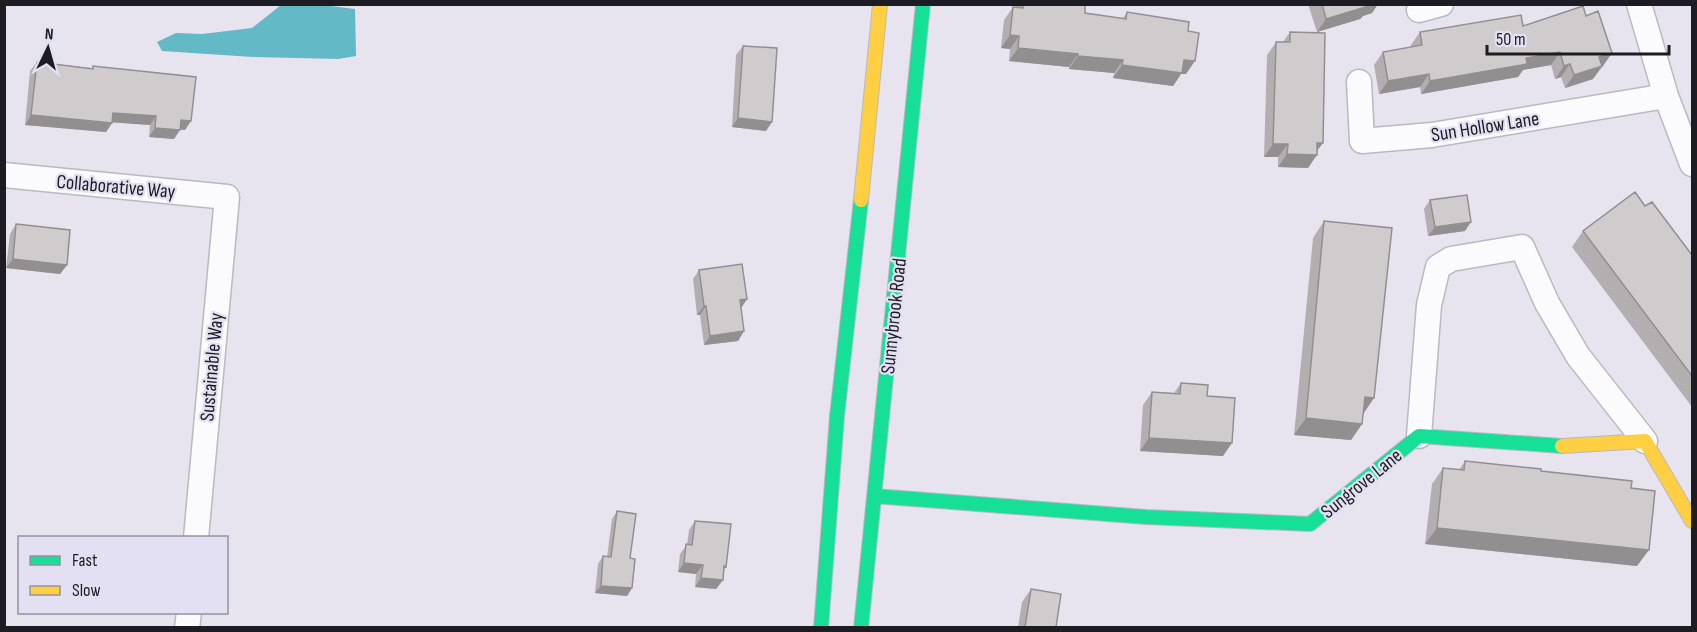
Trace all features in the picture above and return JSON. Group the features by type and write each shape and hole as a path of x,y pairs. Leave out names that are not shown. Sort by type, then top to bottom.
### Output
{"main road":[{"path":"821,627 837,417 865,169 880,4"},
{"name":"Sunnybrook Road","path":"861,627 923,4"},
{"name":"Sungrove Lane","path":"874,496 1146,517 1310,524 1419,436 1569,447 1645,441"},
{"path":"1645,441 1692,521"}],"street":[{"path":"1639,4 1666,96 1692,164"},
{"name":"Sun Hollow Lane","path":"1359,82 1362,141 1432,135 1666,96"},
{"name":"Collaborative Way","path":"4,175 227,196"},
{"name":"Sustainable Way","path":"196,536 227,196"},
{"path":"1419,436 1429,305 1438,267 1451,259 1522,247 1547,303 1578,356 1645,441"}],"water":[{"path":"281,5 323,5 355,9 356,56 338,59 253,57 162,51 157,42 176,33 202,34 252,28"}],"building":[{"path":"1023,4 1085,4 1085,13 1126,19 1127,12 1189,22 1188,31 1199,33 1195,61 1184,60 1182,73 1122,65 1123,60 1018,48 1019,36 1010,35 1013,7 1023,8"},
{"path":"1322,4 1368,4 1369,6 1326,19"},
{"path":"1583,6 1586,16 1598,11 1612,53 1599,57 1602,66 1574,75 1570,64 1564,66 1560,52 1526,58 1527,64 1430,81 1429,74 1388,81 1383,52 1422,45 1420,32 1521,15 1523,26"},
{"path":"1290,32 1325,33 1323,143 1317,143 1317,155 1287,154 1288,144 1273,144 1276,42 1290,42"},
{"path":"743,46 777,48 772,122 738,118"},
{"path":"37,62 196,77 191,121 181,120 180,130 155,128 156,116 113,113 112,123 31,115"},
{"path":"1635,192 1645,206 1652,202 1692,255 1692,376 1583,231"},
{"path":"1467,195 1471,222 1435,227 1430,200"},
{"path":"1324,221 1392,228 1374,398 1365,397 1362,424 1306,418"},
{"path":"16,224 70,230 67,265 13,259"},
{"path":"742,264 747,299 740,300 744,331 710,336 699,270"},
{"path":"1181,383 1208,385 1207,396 1235,398 1232,443 1149,438 1152,392 1180,394"},
{"path":"1465,461 1632,481 1631,488 1655,491 1649,550 1437,528 1443,468 1464,470"},
{"path":"617,511 636,514 630,558 635,559 632,588 601,586 603,556 611,557"},
{"path":"695,521 731,524 723,580 701,578 703,565 684,563 686,544 692,545"},
{"path":"1031,589 1061,594 1056,627 1025,627"}],"traffic: fast":[{"path":"861,628 923,4"},
{"path":"821,628 837,416 861,200"},
{"path":"874,496 1146,517 1310,524 1419,436 1562,446"}],"traffic: slow":[{"path":"861,200 880,4"},
{"path":"1562,446 1645,441 1692,521"}]}
